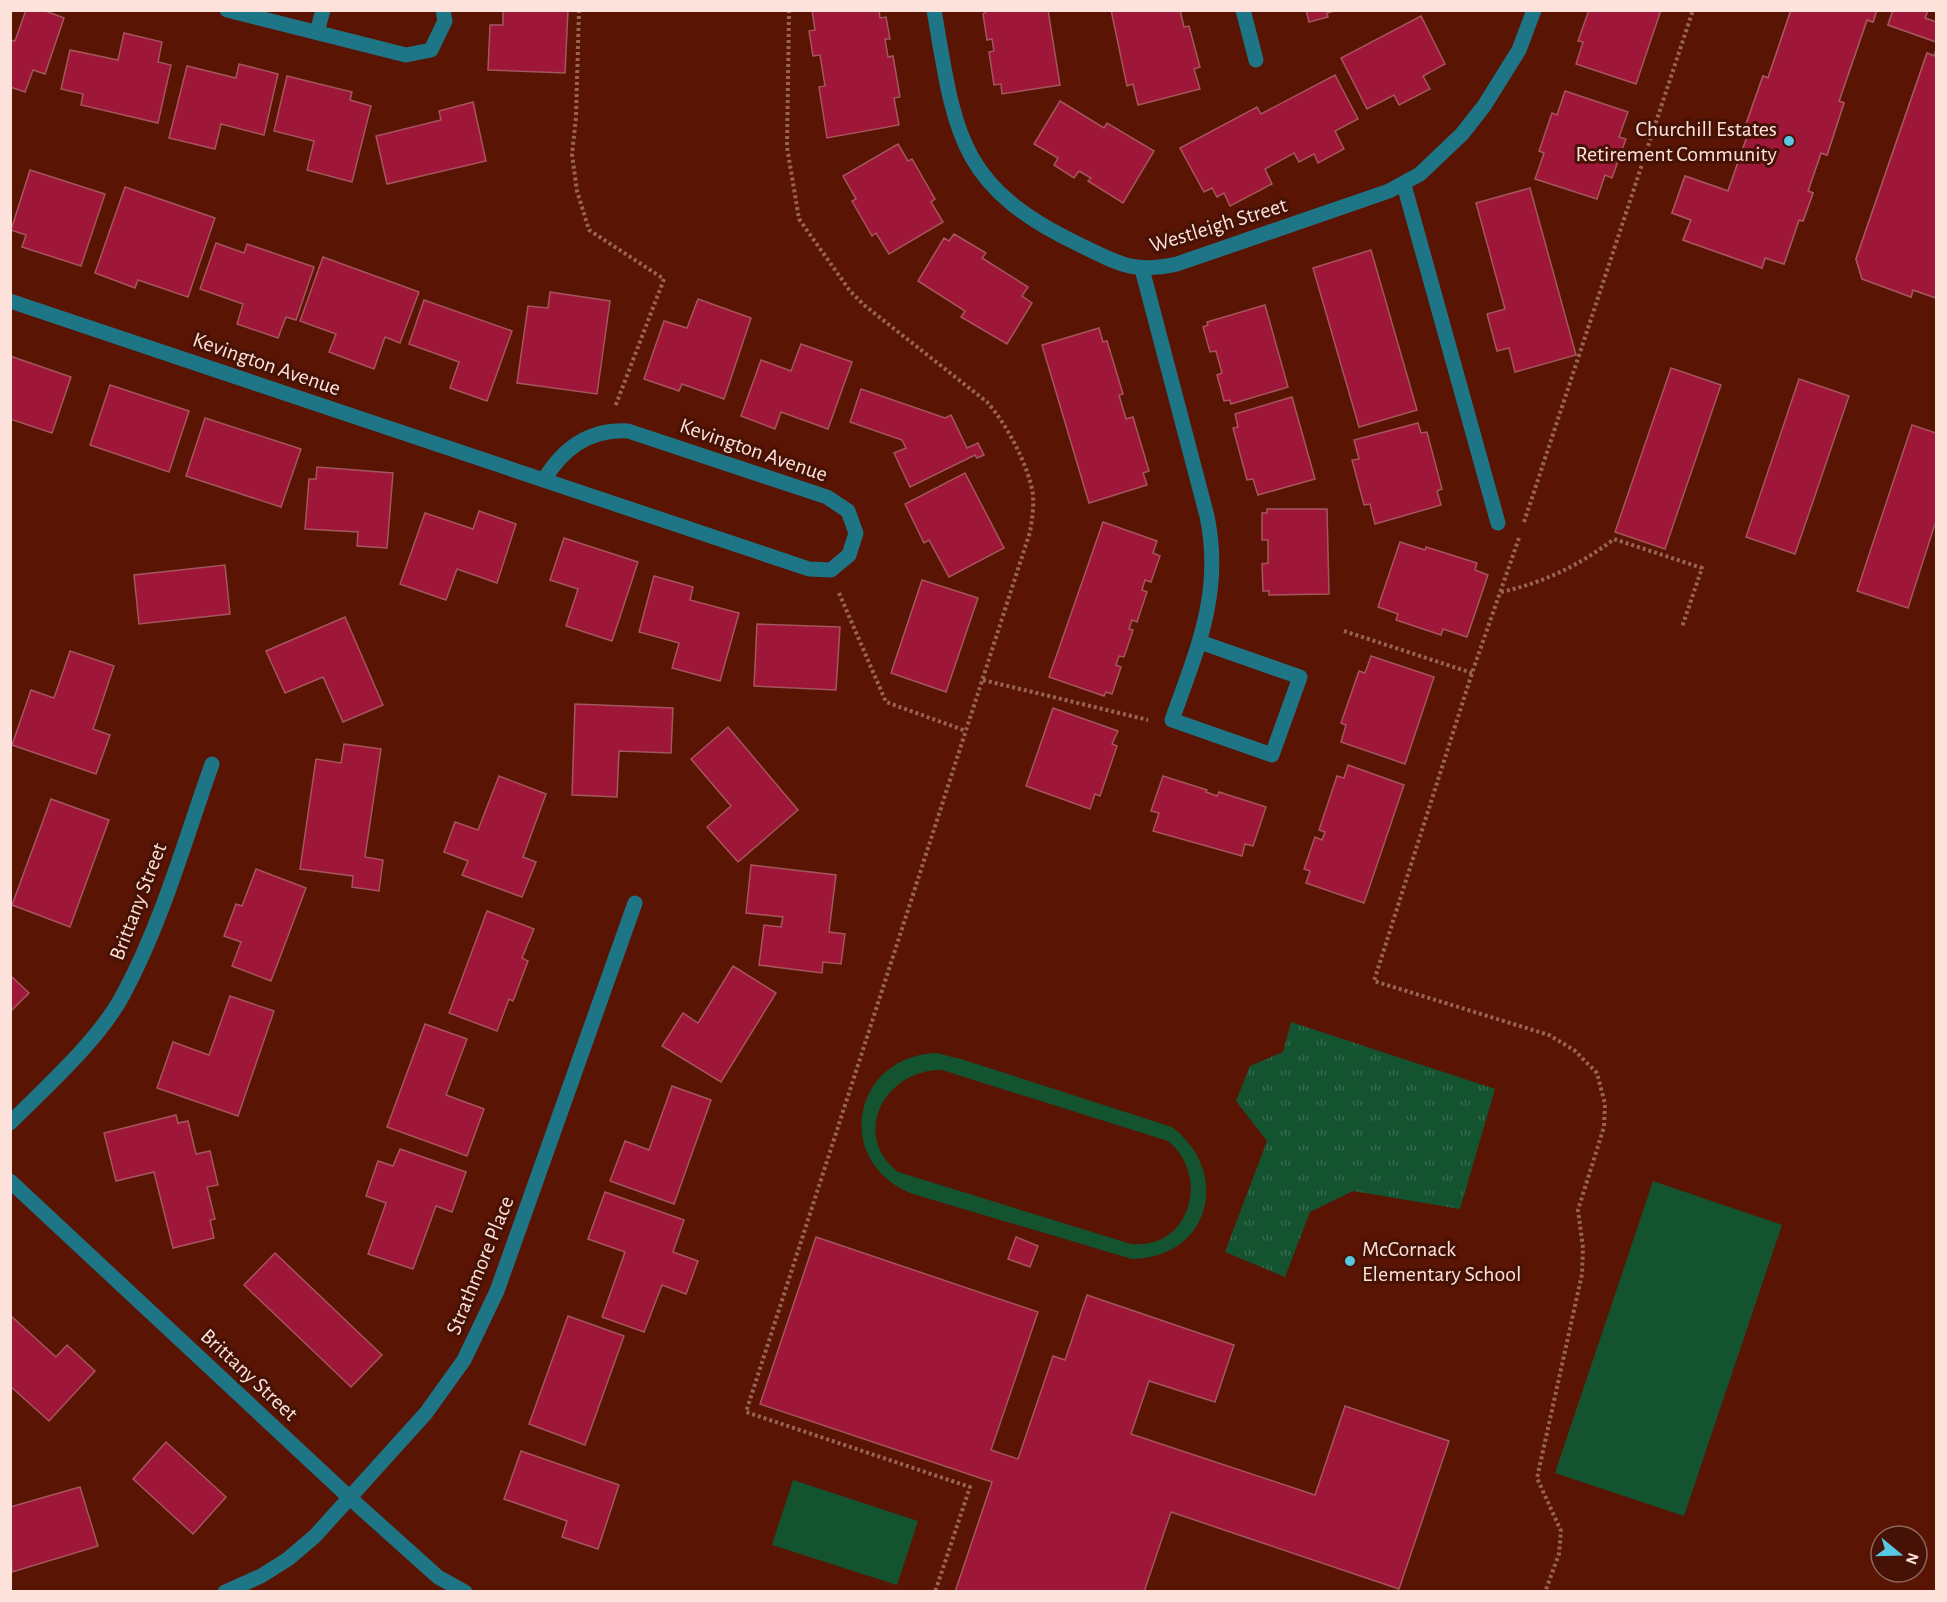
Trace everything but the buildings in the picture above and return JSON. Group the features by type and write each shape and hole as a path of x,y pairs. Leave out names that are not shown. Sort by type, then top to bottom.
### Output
{"street":[{"path":"227,10 406,55 430,50 445,21 443,10"},
{"path":"317,32 323,10"},
{"name":"Westleigh Street","path":"934,10 950,104 963,143 981,173 1008,201 1036,222 1112,260 1142,269 1177,264 1404,185 1440,156 1484,106 1519,50 1534,10"},
{"path":"1243,10 1256,60"},
{"path":"1404,185 1498,523"},
{"path":"1142,269 1211,533 1214,566 1212,588 1200,642 1172,720 1272,755 1300,677 1200,642"},
{"name":"Kevington Avenue","path":"10,301 809,569 831,570 849,555 856,533 848,511 827,497 628,431 606,430"},
{"path":"544,480 557,458 579,443 606,430"},
{"name":"Brittany Street","path":"10,1123 85,1046 124,995 151,933 212,764"},
{"name":"Strathmore Place","path":"225,1592 261,1576 288,1559 315,1536 426,1413 464,1360 497,1291 635,903"},
{"name":"Brittany Street","path":"10,1181 350,1498 438,1577 465,1592"}],"path":[{"path":"579,10 576,117 572,154 578,191 589,230 664,279 606,430"},
{"path":"789,10 787,147 799,219 850,291 864,305 987,402 999,416 1026,472 1033,493 1030,532 746,1412 970,1487 935,1592"},
{"path":"1524,523 1693,10"},
{"path":"1520,534 1472,673 1374,981 1549,1035 1574,1050 1597,1073 1605,1104 1604,1128 1578,1210 1583,1248 1582,1274 1536,1478 1561,1531 1559,1554 1545,1592"},
{"path":"1501,592 1546,579 1584,560 1614,539 1701,568 1682,627"},
{"path":"831,570 844,608 886,702 966,731"},
{"path":"1344,631 1472,673"},
{"path":"983,680 1153,721 1172,720"}],"green space":[{"path":"1291,1022 1495,1089 1460,1209 1353,1191 1310,1212 1285,1277 1225,1252 1267,1141 1236,1101 1250,1066 1283,1052"},
{"path":"936,1053 961,1059 1172,1127 1191,1146 1202,1167 1206,1189 1204,1210 1195,1229 1180,1244 1159,1255 1132,1259 913,1194 887,1179 870,1159 862,1136 863,1113 871,1090 886,1072 908,1059","holes":["942,1070 1168,1141 1181,1156 1189,1173 1191,1191 1188,1208 1180,1223 1168,1235 1151,1243 1131,1244 898,1172 884,1157 877,1140 876,1123 881,1107 890,1092 904,1080 922,1073"]},
{"path":"1653,1181 1782,1225 1684,1516 1555,1473"},
{"path":"793,1480 918,1521 897,1585 772,1545"}],"place":[{"name":"Churchill Estates Retirement Community","path":"1789,141"},
{"name":"McCornack Elementary School","path":"1350,1261"}]}
